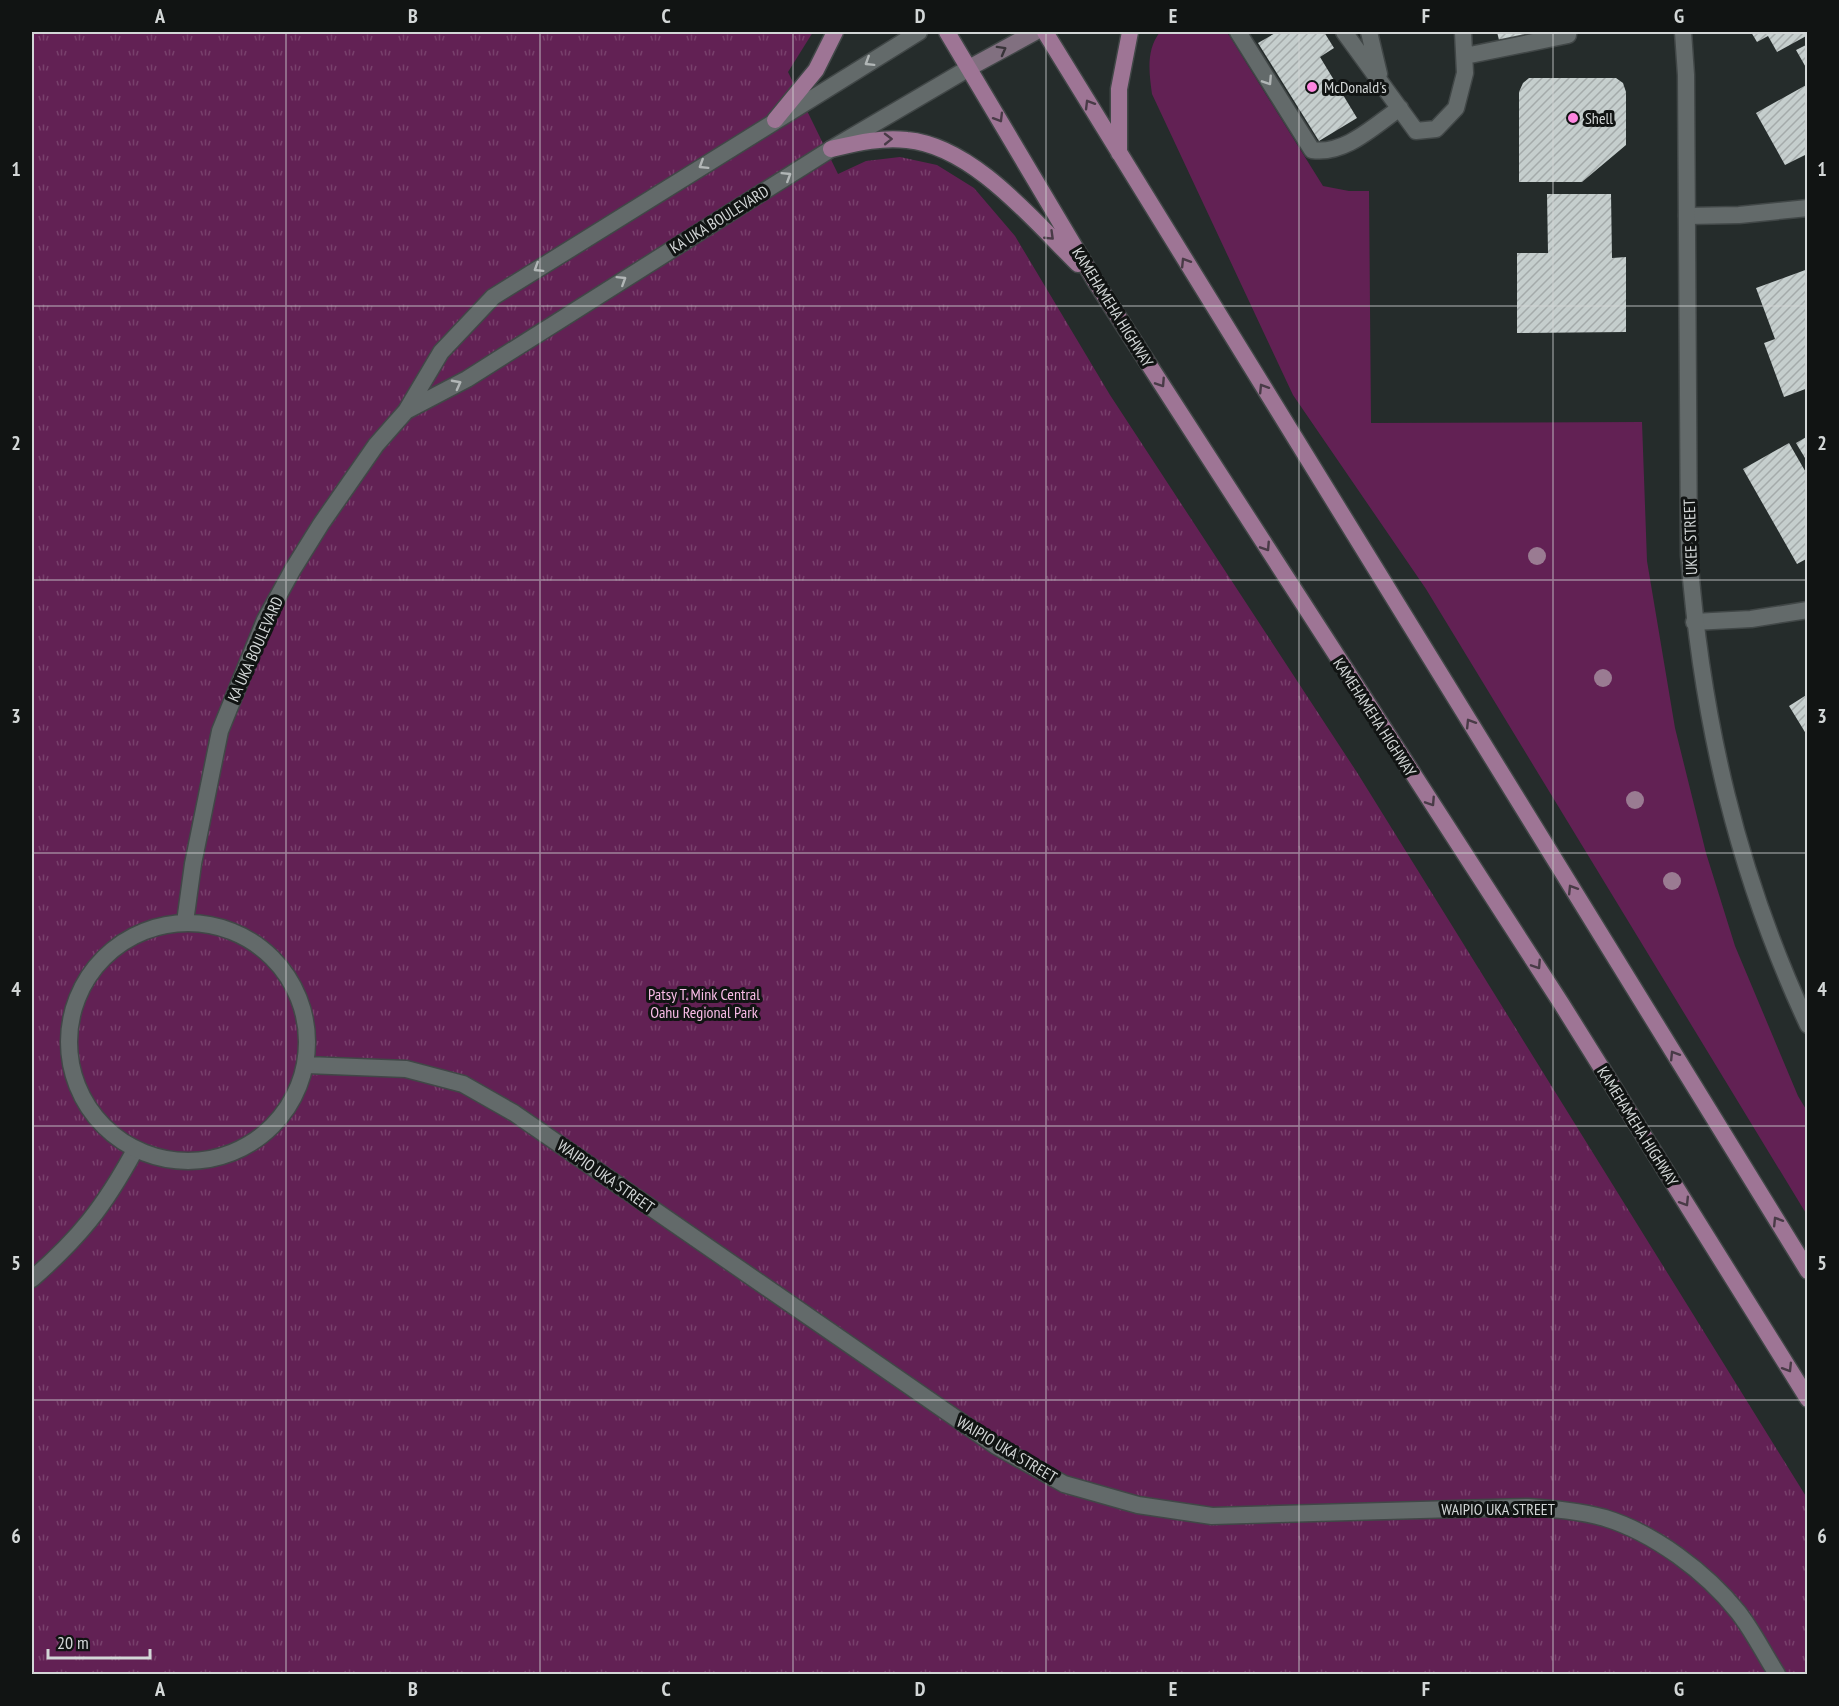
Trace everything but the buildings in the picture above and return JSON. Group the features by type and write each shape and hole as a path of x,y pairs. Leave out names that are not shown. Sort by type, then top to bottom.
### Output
{"main road":[{"path":"775,120 816,70 835,32"},
{"name":"KAMEHAMEHA HIGHWAY","path":"947,32 1095,281 1561,1003 1808,1399"},
{"name":"KA UKA BOULEVARD","path":"969,68 1035,32"},
{"path":"1045,32 1808,1271"},
{"path":"1119,154 1119,88 1130,32"},
{"path":"831,149 888,139 910,140 949,153 987,176 1095,281"}],"street":[{"name":"KA UKA BOULEVARD","path":"185,922 193,864 220,731 265,620 293,569 341,495 376,445 406,411 441,352 493,297 919,32"},
{"path":"1238,32 1312,150 1327,152 1340,148 1400,108"},
{"path":"1344,32 1416,131 1436,129 1456,108 1465,73 1463,32"},
{"path":"1369,32 1381,83"},
{"path":"1465,56 1568,34 1568,32"},
{"name":"UKEE STREET","path":"1683,32 1686,75 1689,555 1694,622 1712,736 1727,803 1750,882 1785,977 1808,1024"},
{"name":"KA UKA BOULEVARD","path":"406,411 467,379 831,149 969,68"},
{"path":"1687,216 1739,215 1808,208"},
{"path":"1694,622 1751,619 1808,610"},
{"path":"185,922 228,929 265,950 293,982 307,1023 307,1065 294,1100 272,1129 242,1150 207,1161 170,1161 135,1150 105,1129 84,1102 71,1069 68,1034 76,999 93,969 119,944 150,928 185,922"},
{"name":"WAIPIO UKA STREET","path":"307,1065 406,1069 463,1084 514,1113 996,1446 1064,1484 1138,1505 1212,1516 1528,1507 1564,1510 1605,1518 1639,1533 1673,1554 1706,1580 1739,1613 1777,1674"},
{"path":"32,1279 65,1250 91,1221 111,1195 135,1150"}],"green space":[{"name":"Patsy T. Mink Central Oahu Regional Park","path":"32,32 813,32 788,72 838,174 866,161 900,157 937,165 974,188 1015,236 1110,395 1358,774 1807,1498 1807,1674 32,1674"},
{"path":"1160,32 1227,32 1323,186 1349,191 1369,191 1371,423 1642,422 1647,561 1675,728 1706,853 1735,946 1798,1096 1807,1111 1807,1215 1426,589 1293,395 1152,94 1150,69 1152,46"}],"place":[{"name":"McDonald's","path":"1312,87"},
{"name":"Shell","path":"1573,118"}]}
